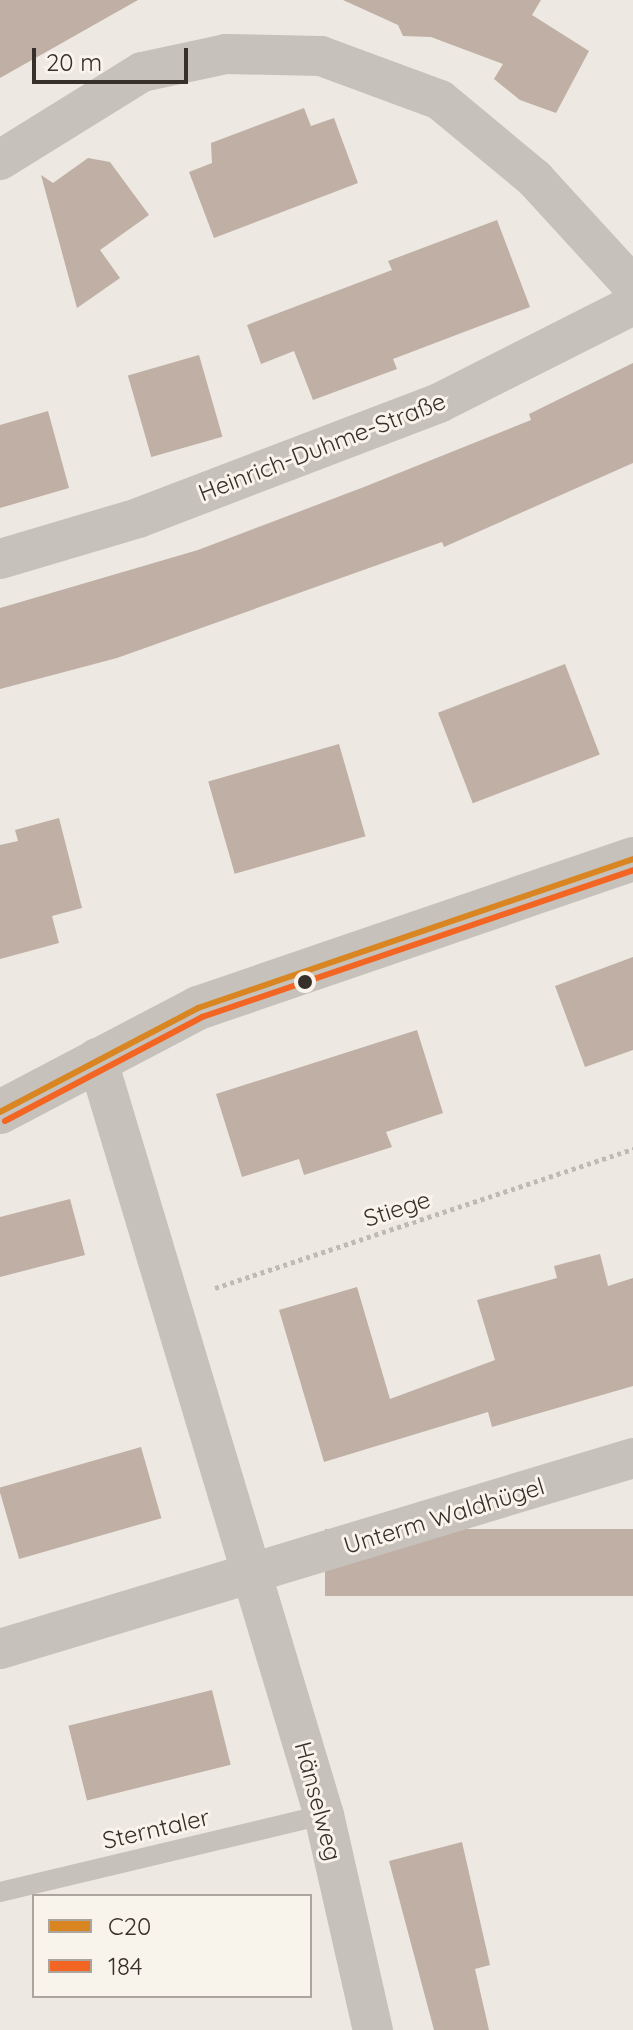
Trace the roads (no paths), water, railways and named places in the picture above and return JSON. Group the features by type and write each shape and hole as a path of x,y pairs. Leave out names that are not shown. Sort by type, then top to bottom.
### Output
{"street":[{"path":"0,160 142,72 226,54 321,56 440,100 535,179 633,286"},
{"name":"Heinrich-Duhme-Straße","path":"0,559 138,518 439,403 633,305"},
{"path":"0,1112 97,1058 225,998 633,859"},
{"name":"Hänselweg","path":"97,1058 255,1575 324,1815 373,2030"},
{"name":"Unterm Waldhügel","path":"255,1575 633,1458"},
{"path":"0,1649 255,1575"}],"lane":[{"name":"Sterntaler","path":"0,1892 324,1815"}]}
